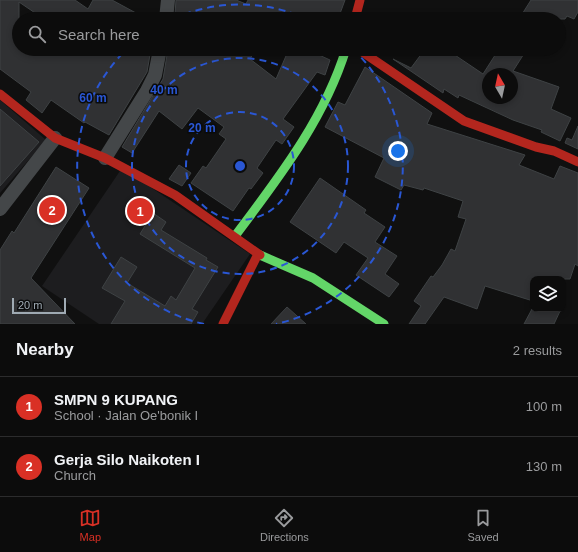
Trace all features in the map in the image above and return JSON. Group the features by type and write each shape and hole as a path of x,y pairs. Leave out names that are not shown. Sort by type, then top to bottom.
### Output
{"street":[{"path":"167,12 168,0"},
{"path":"357,12 360,0"},
{"path":"105,158 147,91 155,75 159,56"},
{"path":"235,236 286,166 311,127 331,92 344,56"},
{"path":"368,56 464,121 554,151 578,162"},
{"path":"0,94 55,138 105,158 176,195 258,254 313,278 384,324"},
{"path":"0,209 55,138"},
{"path":"223,324 258,254"}],"shaded area":[{"path":"0,100 46,140 0,193"},
{"path":"122,168 250,254 202,324 99,324 42,286"}],"building":[{"path":"0,0 75,0 88,9 93,0 112,0 134,12 34,12 19,2 19,12 12,12 12,56 150,56 147,72 109,135 85,122 84,123 51,100 42,113 26,100 31,92 0,69"},
{"path":"176,0 236,0 246,4 248,0 345,0 341,12 175,12"},
{"path":"531,0 578,0 578,12 574,19 567,16 566,18 566,12 523,12"},
{"path":"167,56 252,56 250,59 276,79 286,56 321,56 330,60 325,75 317,72 283,119 294,127 282,144 276,140 257,168 263,173 251,189 249,188 233,211 191,183 203,166 206,168 226,139 219,134 224,127 198,108 182,129 159,111 132,153 122,147 163,79"},
{"path":"420,56 456,56 482,73 482,104 518,104 518,73 559,87 551,109 571,118 560,141 541,132 542,130 513,120 459,95 458,98 444,89 443,93 393,59 411,68"},
{"path":"495,56 523,56 515,68 487,68"},
{"path":"365,67 432,113 427,124 525,155 519,165 554,179 560,166 578,173 578,266 575,264 570,279 566,279 566,276 530,276 530,300 485,286 477,309 444,297 425,324 409,324 421,306 414,301 431,276 433,277 442,265 451,249 455,251 466,219 458,217 463,201 424,188 423,190 404,185 401,190 375,177 384,158 325,127 338,102 345,105"},
{"path":"0,109 39,142 0,186"},
{"path":"578,126 578,149 565,143 567,138 572,140"},
{"path":"179,165 191,173 182,186 169,179"},
{"path":"56,167 89,188 31,278 75,324 0,324 0,250 12,231 14,233"},
{"path":"320,178 366,210 364,213 385,227 375,242 397,256 385,274 399,284 389,297 356,275 368,258 344,242 336,253 290,222"},
{"path":"153,213 166,222 161,230 207,258 206,260 218,267 192,309 198,312 191,324 111,324 125,301 102,288 121,257 137,267 127,283 165,306 171,296 176,300 195,268 140,234"},
{"path":"287,307 306,324 271,324"},
{"path":"530,312 560,312 554,324 524,324"}],"traffic: fast":[{"path":"235,236 284,170 313,124 326,100 344,56"},
{"path":"260,255 313,278 384,324"}],"traffic: jam":[{"path":"357,12 360,0"},
{"path":"368,56 464,121 536,147 554,151 578,162"},
{"path":"0,94 55,138 105,158 175,195 260,255"},
{"path":"223,324 258,254"}],"place":[{"name":"Gerja Silo Naikoten I","path":"52,210"},
{"name":"SMPN 9 KUPANG","path":"140,211"}]}
